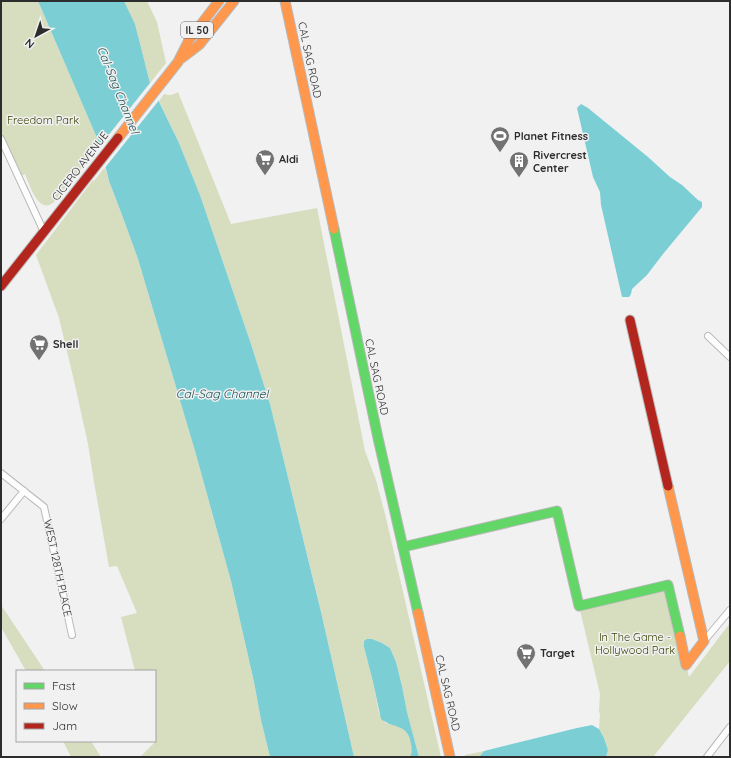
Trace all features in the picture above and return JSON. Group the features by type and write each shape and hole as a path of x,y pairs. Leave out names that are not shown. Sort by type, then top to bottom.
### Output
{"main road":[{"name":"CICERO AVENUE","path":"1,286 178,62 190,40 219,1"},
{"name":"CAL SAG ROAD","path":"285,1 375,423 450,757"},
{"name":"CICERO AVENUE","path":"178,62 198,45 234,2"},
{"path":"403,547 557,511 579,606 668,585 686,665 704,641 630,320"}],"street":[{"path":"1,140 44,232"},
{"path":"708,336 730,357"},
{"name":"WEST 128TH PLACE","path":"1,473 44,507 72,635"},
{"path":"1,519 24,491"},
{"path":"704,641 730,610"},
{"path":"707,757 730,727"}],"green space":[{"name":"Freedom Park","path":"1,1 38,1 100,145 53,203 48,205 43,205 35,197 25,174 19,177 1,137"},
{"path":"124,1 147,1 157,22 166,63 150,83 135,24"},
{"path":"178,92 231,224 317,208 365,451 376,480 386,518 441,757 419,757 396,662 390,648 372,639 367,639 364,647 379,713 385,723 399,727 407,733 411,741 412,749 410,757 354,757 321,612 270,404 200,195 179,143 159,101 164,94 171,95"},
{"path":"105,167 138,259 195,451 231,581 270,757 140,757 154,742 156,742 156,670 135,670 121,617 137,613 117,566 109,567 88,444 75,385 59,318 36,255 93,180 94,181"},
{"name":"In The Game - Hollywood Park","path":"668,585 689,677 730,623 730,661 653,757 606,757 608,750 599,729 600,694 579,606"},
{"path":"1,605 44,670 25,670 1,627"},
{"path":"64,742 92,742 101,757 71,757"},
{"path":"484,751 479,757 466,757 465,755"}],"water":[{"name":"Cal-Sag Channel","path":"38,1 124,1 135,24 150,83 179,143 200,195 270,404 321,612 354,757 270,757 231,581 195,451 138,259 109,181 100,145"},
{"path":"581,104 588,108 702,202 702,207 647,275 632,289 629,297 622,297 601,205 600,192 593,177 577,108"},
{"path":"367,639 372,639 390,648 396,662 419,757 410,757 411,746 409,737 403,729 381,719 364,647 364,641"},
{"path":"592,725 599,729 604,738 608,750 606,757 479,757 484,751"}],"pier":[{"path":"150,83 160,99 104,169 99,147"}],"traffic: fast":[{"path":"334,229 378,438 418,613"},
{"path":"403,547 557,511 579,606 668,585 680,636"}],"traffic: slow":[{"path":"118,138 178,62 189,40 219,1"},
{"path":"182,58 199,45 234,1"},
{"path":"285,1 334,229"},
{"path":"668,486 704,641 686,665 680,636"},
{"path":"418,613 450,757"}],"traffic: jam":[{"path":"1,286 118,138"},
{"path":"630,320 668,486"}],"place":[{"name":"Planet Fitness","path":"500,153"},
{"name":"Aldi","path":"265,176"},
{"name":"Rivercrest Center","path":"519,178"},
{"name":"Shell","path":"39,361"},
{"name":"Target","path":"526,670"}]}
